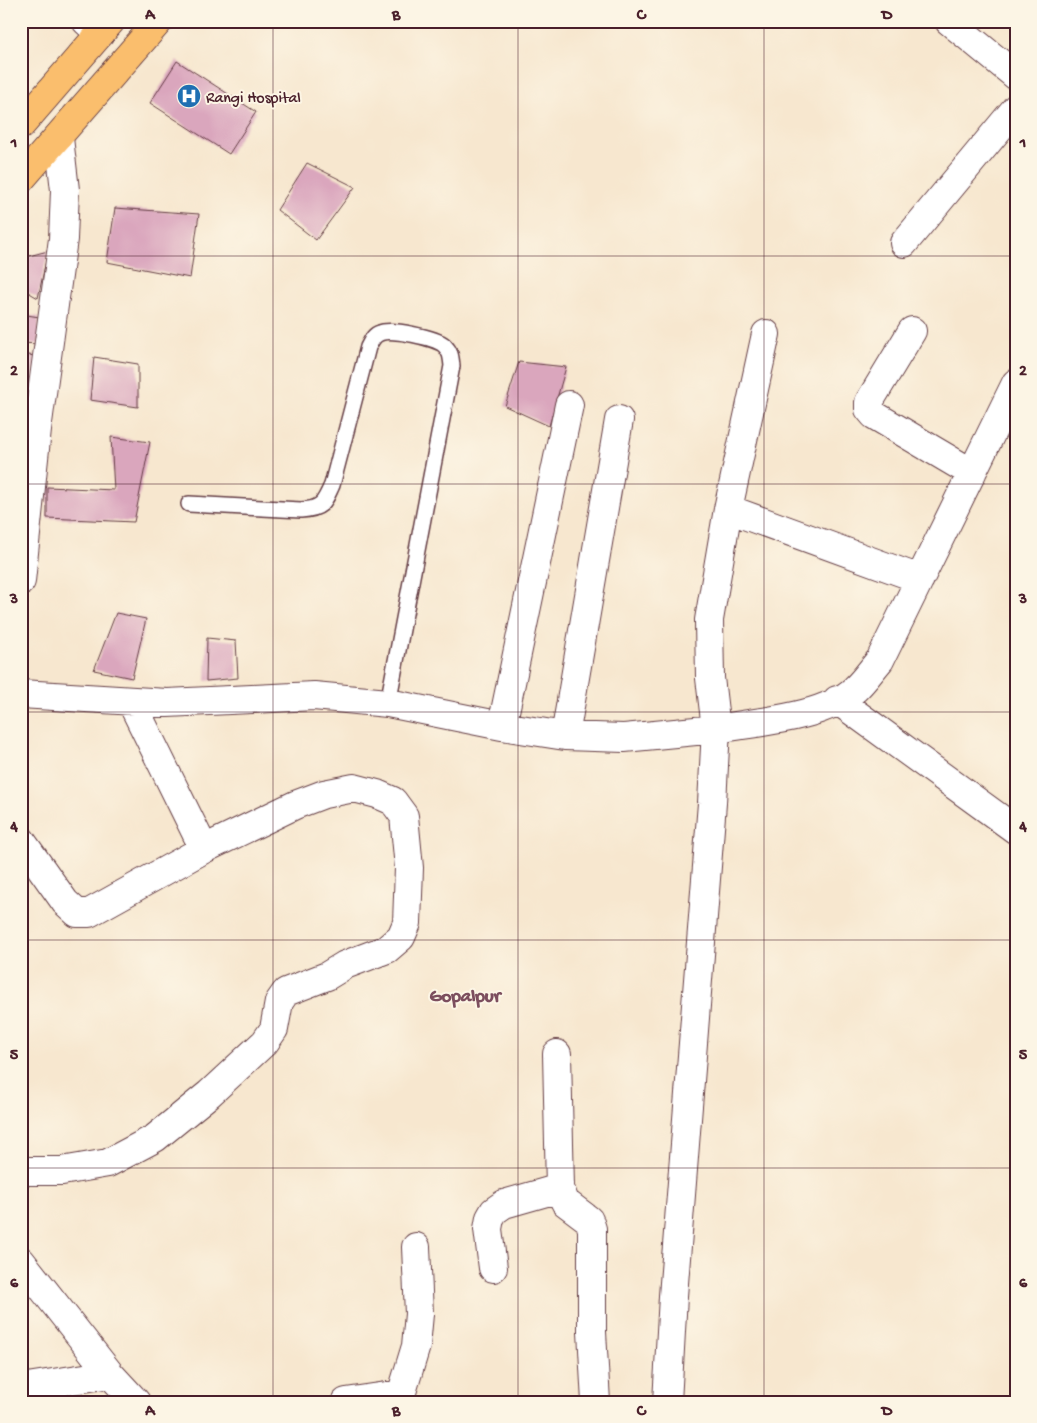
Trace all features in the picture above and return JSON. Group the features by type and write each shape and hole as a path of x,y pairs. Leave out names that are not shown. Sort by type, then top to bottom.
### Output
{"main road":[{"path":"21,179 59,138 159,21"},
{"path":"21,125 99,25"}],"street":[{"path":"948,21 1016,76"},
{"path":"904,243 1016,108"},
{"path":"21,581 37,430 63,239 65,190 59,138"},
{"path":"912,331 869,402 869,409 874,415 972,473"},
{"path":"667,1402 673,1296 712,803 716,729 710,678 709,620 728,509 766,334"},
{"path":"21,694 167,703 314,696 388,703 502,726 565,736 624,738 716,729 793,716 824,708 854,690 880,660 1016,383"},
{"path":"502,726 569,405"},
{"path":"565,736 619,420"},
{"path":"728,509 920,580"},
{"path":"837,700 1016,830"},
{"path":"131,702 204,849"},
{"path":"21,840 65,902 77,913 89,913 204,849 287,809 324,794 354,788 377,794 393,801 404,816 409,868 407,923 401,937 387,949 345,965 321,979 286,992 279,1002 274,1029 265,1042 209,1094 155,1138 108,1163 62,1171 21,1171"},
{"path":"557,1054 560,1188 565,1202 589,1220 592,1229 592,1332 596,1402"},
{"path":"493,1268 488,1228 494,1211 504,1204 560,1188"},
{"path":"346,1402 400,1398 416,1338 419,1314 416,1247"},
{"path":"21,1261 110,1374 136,1402"},
{"path":"21,1388 110,1374"}],"lane":[{"path":"189,504 301,510 314,509 325,501 332,485 372,338 379,333 389,331 432,339 442,344 451,353 452,366 388,703"}],"building":[{"path":"177,61 256,112 229,154 150,103"},
{"path":"307,163 355,187 316,240 277,210"},
{"path":"115,208 199,214 190,278 107,262"},
{"path":"48,251 38,298 21,288 21,258"},
{"path":"21,314 39,317 39,344 21,343"},
{"path":"21,354 36,356 32,387 21,386"},
{"path":"94,357 138,364 138,407 90,400"},
{"path":"519,362 566,367 549,426 505,406"},
{"path":"21,415 24,416 25,431 21,430"},
{"path":"111,437 150,442 134,522 47,518 47,487 114,490"},
{"path":"116,613 146,619 132,678 94,670"},
{"path":"207,638 236,641 238,678 206,681"}],"place":[{"name":"Rangi Hospital","path":"189,96"}],"district":[{"name":"Gopalpur","path":"465,994"}]}
